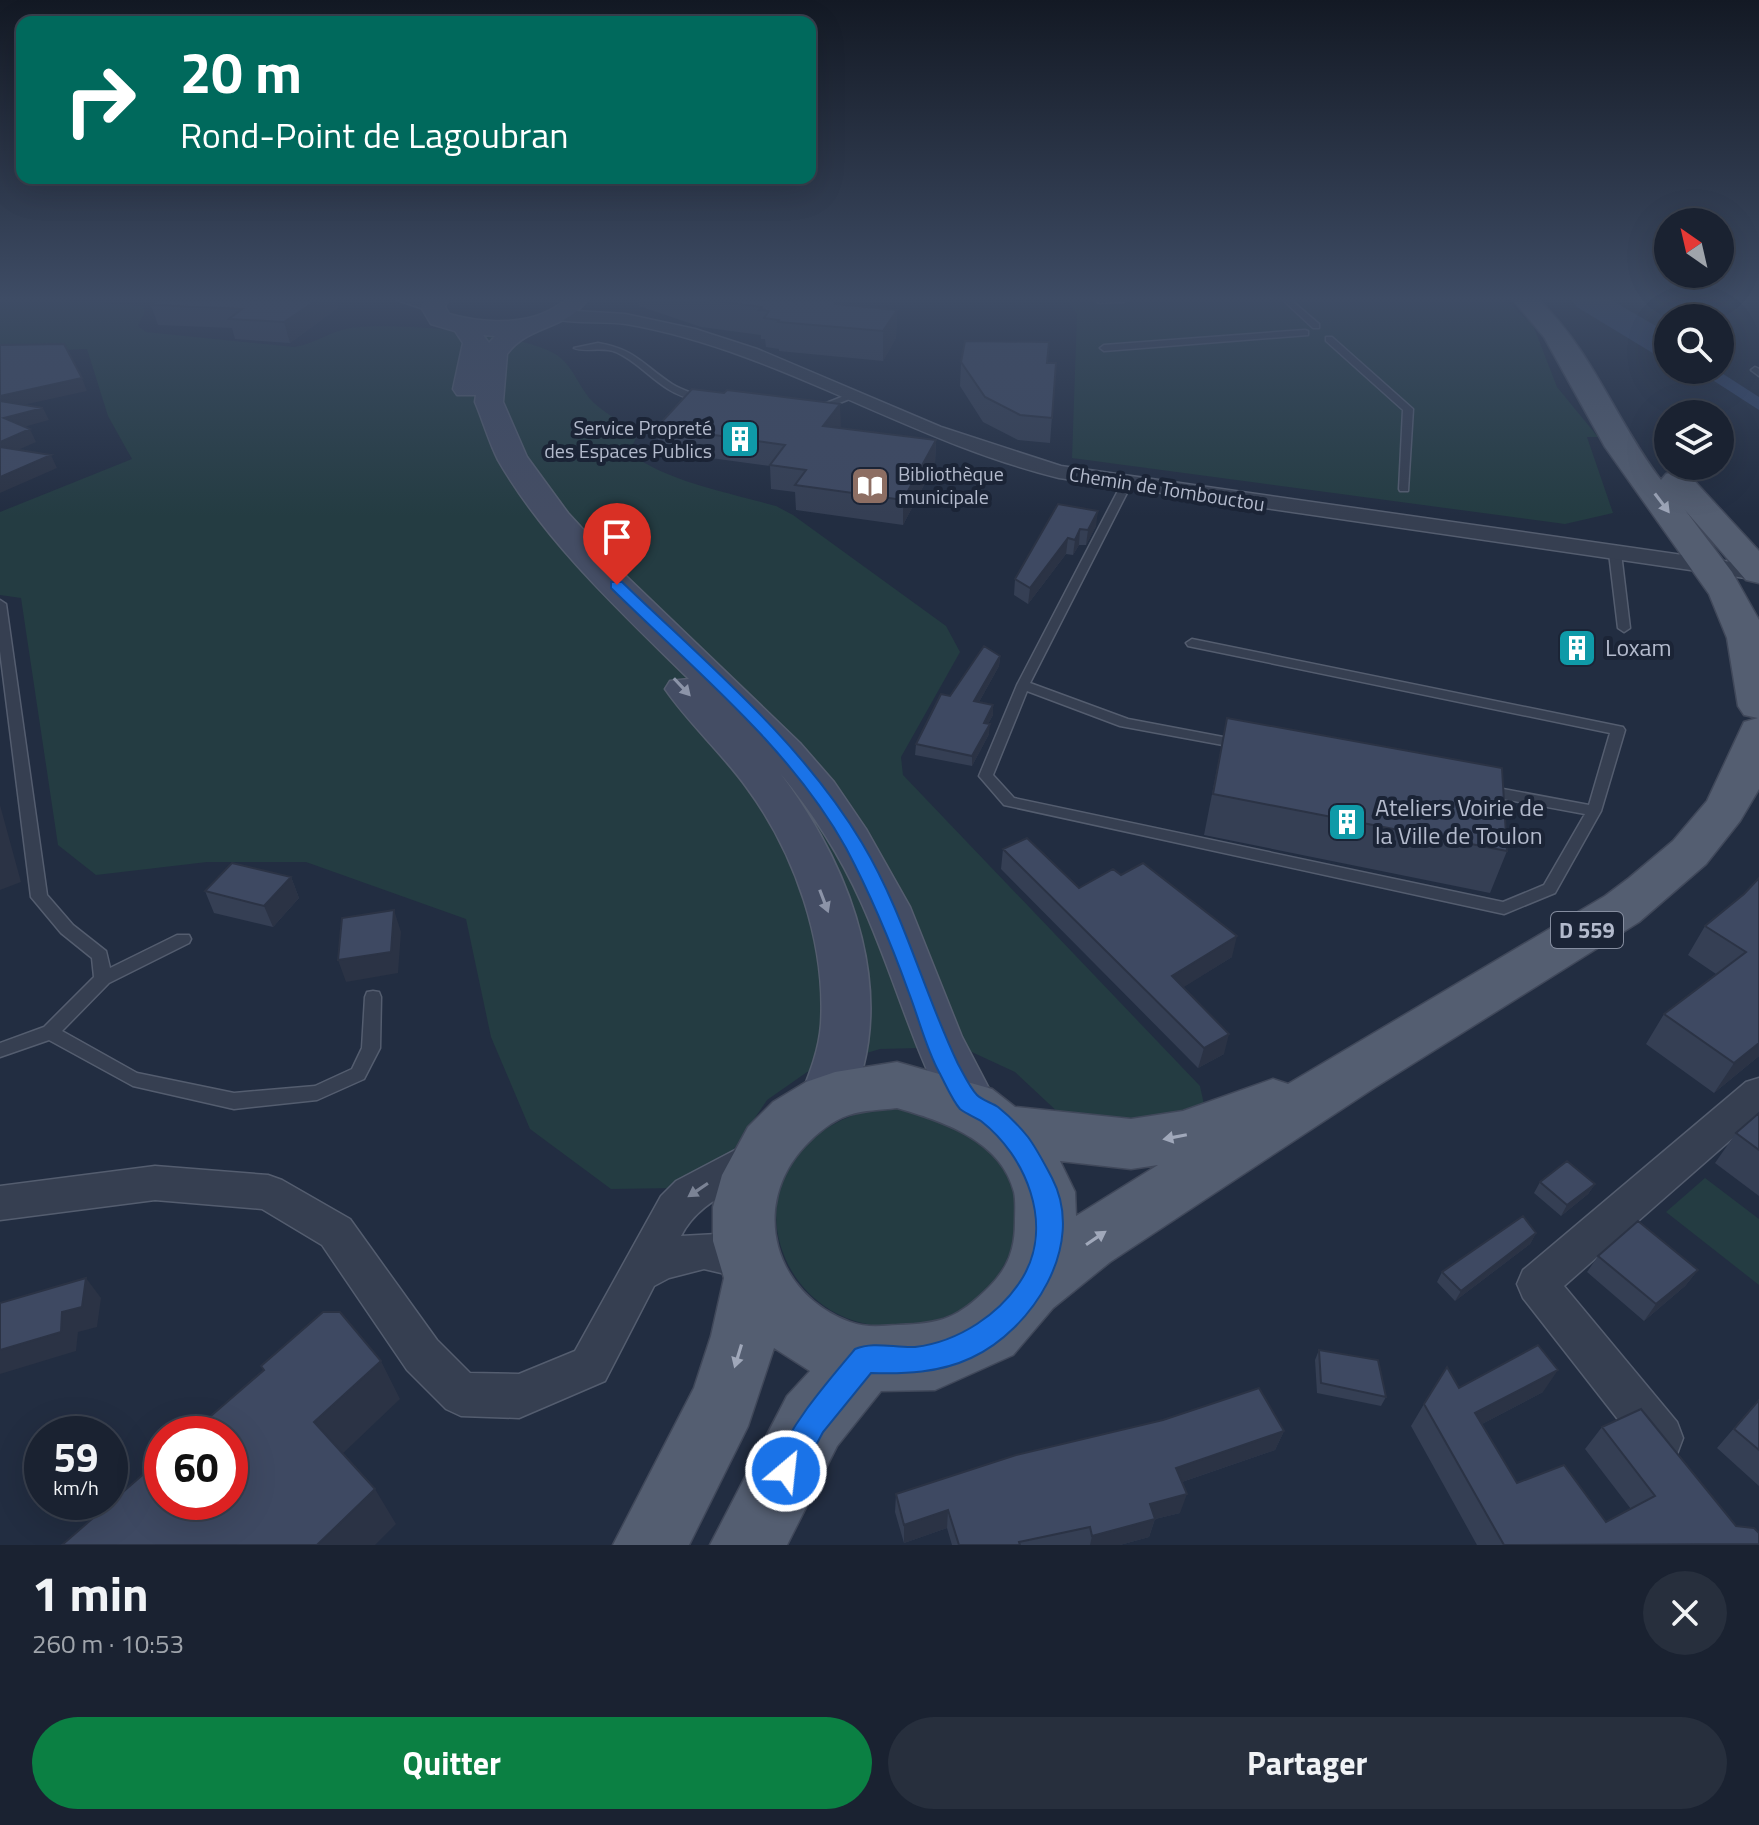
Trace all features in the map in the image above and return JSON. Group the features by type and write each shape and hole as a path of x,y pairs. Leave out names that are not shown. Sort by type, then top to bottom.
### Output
{"main road":[{"path":"469,372 466,384 477,441 513,506 734,742 776,797 805,851 836,932 849,1010 839,1075 826,1100"},
{"path":"490,372 492,412 515,466 538,500 574,540 765,730 817,788 854,845 893,921 948,1067 989,1116 1030,1156 1044,1187 1049,1219 1046,1252 1034,1285 1005,1321 964,1347 915,1360 865,1359 819,1343 781,1316 751,1270"},
{"path":"1579,372 1620,445 1708,567 1749,613 1745,630 1759,706"},
{"path":"1605,414 1645,446 1759,572"},
{"name":"D 559","path":"1034,1285 1088,1242 1354,1072 1622,909 1660,881 1697,847 1726,811 1750,768 1759,731"},
{"name":"D 559","path":"989,1116 1131,1144 1184,1136 1354,1072"},
{"path":"650,1545 724,1402 744,1336 751,1270 742,1232 743,1202 751,1175 764,1150 791,1121 826,1100 860,1088 897,1085 934,1090 989,1116"},
{"path":"747,1545 812,1421 865,1359"}],"street":[{"name":"Chemin de Tombouctou","path":"790,372 934,432 1024,464 1127,483 1759,572"},
{"path":"1687,1470 1537,1284 1759,1093"},
{"path":"0,1203 155,1183 268,1192 336,1232 422,1355 461,1394 519,1396 590,1366 675,1208 690,1193 764,1150"},
{"path":"640,1273 671,1257 713,1248 751,1270"}],"lane":[{"path":"651,372 670,390 712,401"},
{"path":"1366,372 1408,409 1404,489"},
{"path":"803,414 852,396"},
{"path":"1127,483 1023,685 986,776 1009,802 1504,908 1550,889 1594,811 1618,730 1192,643"},
{"path":"1615,553 1624,628"},
{"path":"0,604 39,897 67,929 100,955 103,979"},
{"path":"1023,685 1125,723 1250,746"},
{"path":"1469,788 1594,811"},
{"path":"0,1050 50,1032 103,979 183,939"},
{"path":"50,1032 133,1079 234,1101 317,1093 358,1074 371,1048 373,997"}],"green space":[{"path":"94,372 573,372 589,398 636,438 629,453 681,479 776,506 793,515 946,626 960,652 901,757 903,775 1200,1086 1205,1109 1113,1125 1062,1116 1015,1072 961,1047 880,1049 810,1070 767,1100 722,1167 678,1188 611,1189 530,1129 491,1037 466,919 306,862 207,862 96,875 58,845 21,598 0,595 0,512 132,459 108,416"},
{"path":"1075,372 1551,372 1557,387 1598,437 1587,437 1613,513 1565,524 1072,458"},
{"path":"905,1108 963,1127 978,1136 995,1153 1007,1171 1014,1191 1017,1212 1015,1232 1010,1253 1000,1272 979,1297 962,1309 943,1318 912,1325 864,1323 825,1307 797,1279 780,1243 777,1205 788,1168 817,1135 863,1112"},
{"path":"1705,1178 1759,1219 1759,1285 1666,1212"}],"water":[{"path":"1734,381 1759,397 1759,410 1719,384 1734,384"}],"building":[{"path":"0,372 79,372 82,378 0,396"},
{"path":"968,372 1055,372 1052,418 1020,415 985,397"},
{"path":"692,389 724,393 727,390 840,404 823,426 936,440 903,500 795,485 806,470 770,465 785,445 657,427"},
{"path":"0,401 43,408 4,418 30,429 0,442"},
{"path":"0,447 51,455 0,477"},
{"path":"1058,504 1098,511 1088,530 1080,529 1075,540 1068,538 1030,588 1015,579"},
{"path":"984,646 1000,656 974,701 993,705 984,723 990,724 972,756 916,744 941,694 950,696"},
{"path":"1227,718 1502,768 1507,851 1213,794"},
{"path":"1027,838 1079,888 1113,869 1121,875 1143,863 1237,936 1172,976 1229,1034 1204,1048 1003,849"},
{"path":"232,863 291,877 264,906 205,891"},
{"path":"1759,878 1759,1043 1734,1063 1664,1014 1746,952 1705,926"},
{"path":"394,910 391,952 338,960 342,918"},
{"path":"1759,1113 1759,1150 1736,1133"},
{"path":"1567,1161 1595,1184 1567,1205 1540,1182"},
{"path":"1523,1216 1536,1233 1461,1291 1442,1272"},
{"path":"1638,1221 1698,1270 1656,1304 1598,1256"},
{"path":"86,1278 82,1307 62,1312 61,1332 0,1350 0,1303"},
{"path":"323,1312 340,1312 381,1361 314,1422 375,1489 317,1545 62,1545 91,1520 128,1520 128,1488 144,1474 144,1520 248,1520 248,1416 211,1416 264,1370 261,1366"},
{"path":"1538,1345 1558,1370 1475,1413 1517,1483 1564,1465 1606,1522 1655,1496 1602,1427 1641,1409 1736,1526 1754,1528 1759,1533 1759,1544 1504,1545 1424,1404 1447,1367 1459,1388"},
{"path":"1319,1350 1378,1360 1386,1397 1321,1383"},
{"path":"1259,1388 1284,1431 1176,1468 1187,1494 1150,1504 1155,1519 1092,1536 1090,1527 1019,1542 1020,1545 959,1545 948,1510 904,1525 896,1494 1016,1455 1163,1420"},
{"path":"1759,1400 1759,1450 1734,1429"}],"place":[{"name":"Service Propreté des Espaces Publics","path":"740,439"},
{"name":"Bibliothèque municipale","path":"870,486"},
{"name":"Loxam","path":"1577,648"},
{"name":"Ateliers Voirie de la Ville de Toulon","path":"1347,822"}],"route":[{"path":"617,585 765,730 817,788 854,845 893,921 948,1067 969,1102 1009,1131 1030,1156 1044,1187 1049,1219 1046,1252 1034,1285 1005,1321 964,1347 915,1360 865,1359 812,1421 786,1471"}]}
